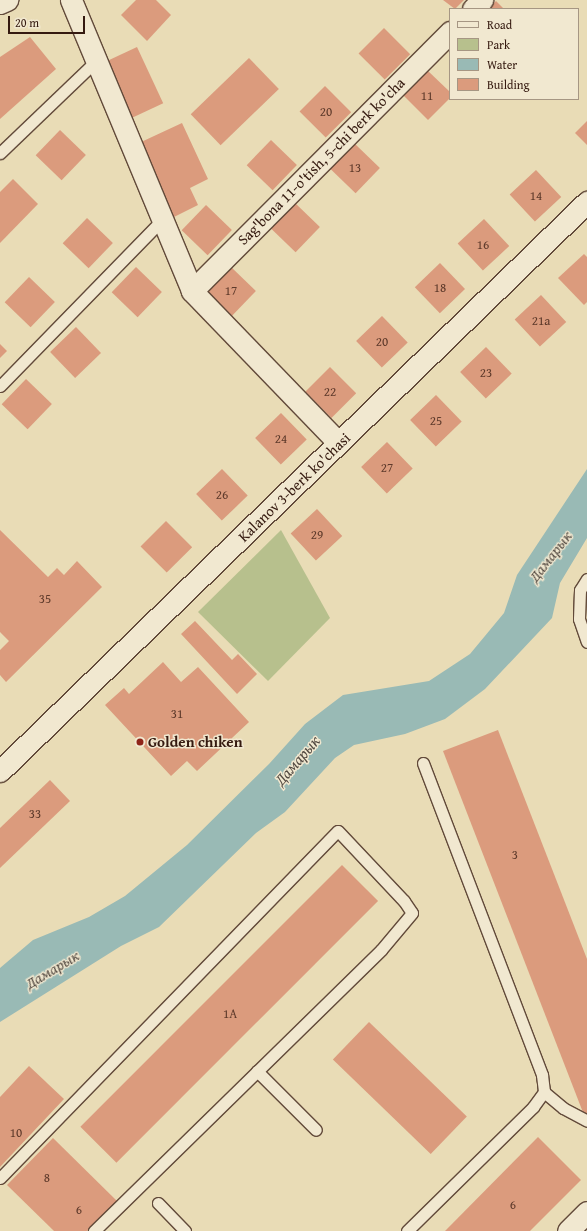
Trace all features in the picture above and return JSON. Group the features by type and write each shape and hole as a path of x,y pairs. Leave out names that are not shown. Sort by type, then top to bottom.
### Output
{"main road":[{"path":"0,3 7,0"}],"street":[{"path":"71,0 192,291 339,443"},
{"path":"474,8 482,0"},
{"name":"Sag'bona 11-o'tish, 5-chi berk ko'cha","path":"192,291 449,33"},
{"name":"Kalanov 3-berk ko'chasi","path":"0,771 587,202"},
{"path":"568,1231 587,1212"}],"lane":[{"path":"0,153 96,61"},
{"path":"0,386 162,220"},
{"path":"587,579 580,590 579,619 587,642"},
{"path":"407,1231 533,1107 544,1092 542,1075 423,763"},
{"path":"0,1178 338,831 404,901 412,913 381,950 94,1231"},
{"path":"257,1071 316,1130"},
{"path":"544,1092 563,1108 587,1121"},
{"path":"158,1203 185,1231"}],"green space":[{"path":"281,530 330,618 268,681 198,612"}],"water":[{"name":"Дамарык","path":"587,469 587,538 560,583 552,618 485,689 445,719 405,734 354,745 335,758 285,812 256,833 159,927 121,946 0,1022 0,968 33,940 89,917 125,896 187,845 269,764 305,724 343,695 429,681 470,654 504,613 517,575"}],"building":[{"path":"136,0 156,0 171,15 147,41 121,15"},
{"path":"443,0 464,0 456,8 454,8"},
{"path":"496,1 503,8 489,8"},
{"path":"384,28 410,54 385,80 359,53"},
{"path":"30,37 56,69 0,119 0,57"},
{"path":"137,47 163,103 131,118 104,62"},
{"path":"249,58 279,89 221,145 191,114"},
{"path":"427,70 449,91 449,99 428,120 403,95"},
{"path":"325,86 351,112 326,138 300,111"},
{"path":"587,121 587,145 575,133"},
{"path":"182,123 208,179 190,188 198,205 174,217 139,143"},
{"path":"60,130 86,155 62,180 36,155"},
{"path":"271,140 297,165 273,190 247,165"},
{"path":"354,143 380,168 356,193 330,168"},
{"path":"536,170 561,197 535,222 510,195"},
{"path":"13,179 38,204 0,243 0,192"},
{"path":"294,202 320,227 296,252 270,227"},
{"path":"206,205 232,230 208,255 182,230"},
{"path":"87,218 113,243 89,268 63,243"},
{"path":"484,219 509,246 483,271 458,244"},
{"path":"584,254 587,257 587,302 584,305 558,278"},
{"path":"440,263 465,289 440,313 415,287"},
{"path":"230,266 256,291 232,316 206,291"},
{"path":"136,267 162,292 138,317 112,292"},
{"path":"29,277 55,302 31,327 5,302"},
{"path":"541,295 566,322 540,347 515,320"},
{"path":"382,316 408,343 382,368 356,341"},
{"path":"76,327 101,353 75,378 50,352"},
{"path":"0,344 7,351 0,358"},
{"path":"486,347 512,374 486,399 460,372"},
{"path":"330,367 356,393 331,418 305,392"},
{"path":"26,379 52,404 28,429 2,404"},
{"path":"436,395 462,422 436,447 410,420"},
{"path":"281,413 307,440 281,465 255,438"},
{"path":"387,442 413,469 387,494 361,467"},
{"path":"222,469 248,496 222,521 196,494"},
{"path":"317,509 342,536 316,561 291,534"},
{"path":"166,521 192,547 167,573 141,546"},
{"path":"0,530 48,577 57,568 64,575 77,561 102,587 6,682 0,675 0,650 9,641 0,632"},
{"path":"195,621 232,660 238,654 257,674 237,694 181,634"},
{"path":"163,662 181,682 198,667 249,722 197,771 187,761 171,776 105,705 124,688 129,694"},
{"path":"498,730 587,959 587,1114 584,1115 443,751"},
{"path":"50,780 70,801 0,868 0,828"},
{"path":"342,865 378,901 116,1163 80,1127"},
{"path":"369,1022 467,1116 431,1154 333,1059"},
{"path":"29,1066 64,1099 0,1167 0,1097"},
{"path":"538,1137 581,1180 530,1231 445,1231"},
{"path":"53,1138 117,1201 87,1231 54,1231 7,1185"}],"place":[{"name":"Golden chiken","path":"140,742"}]}
